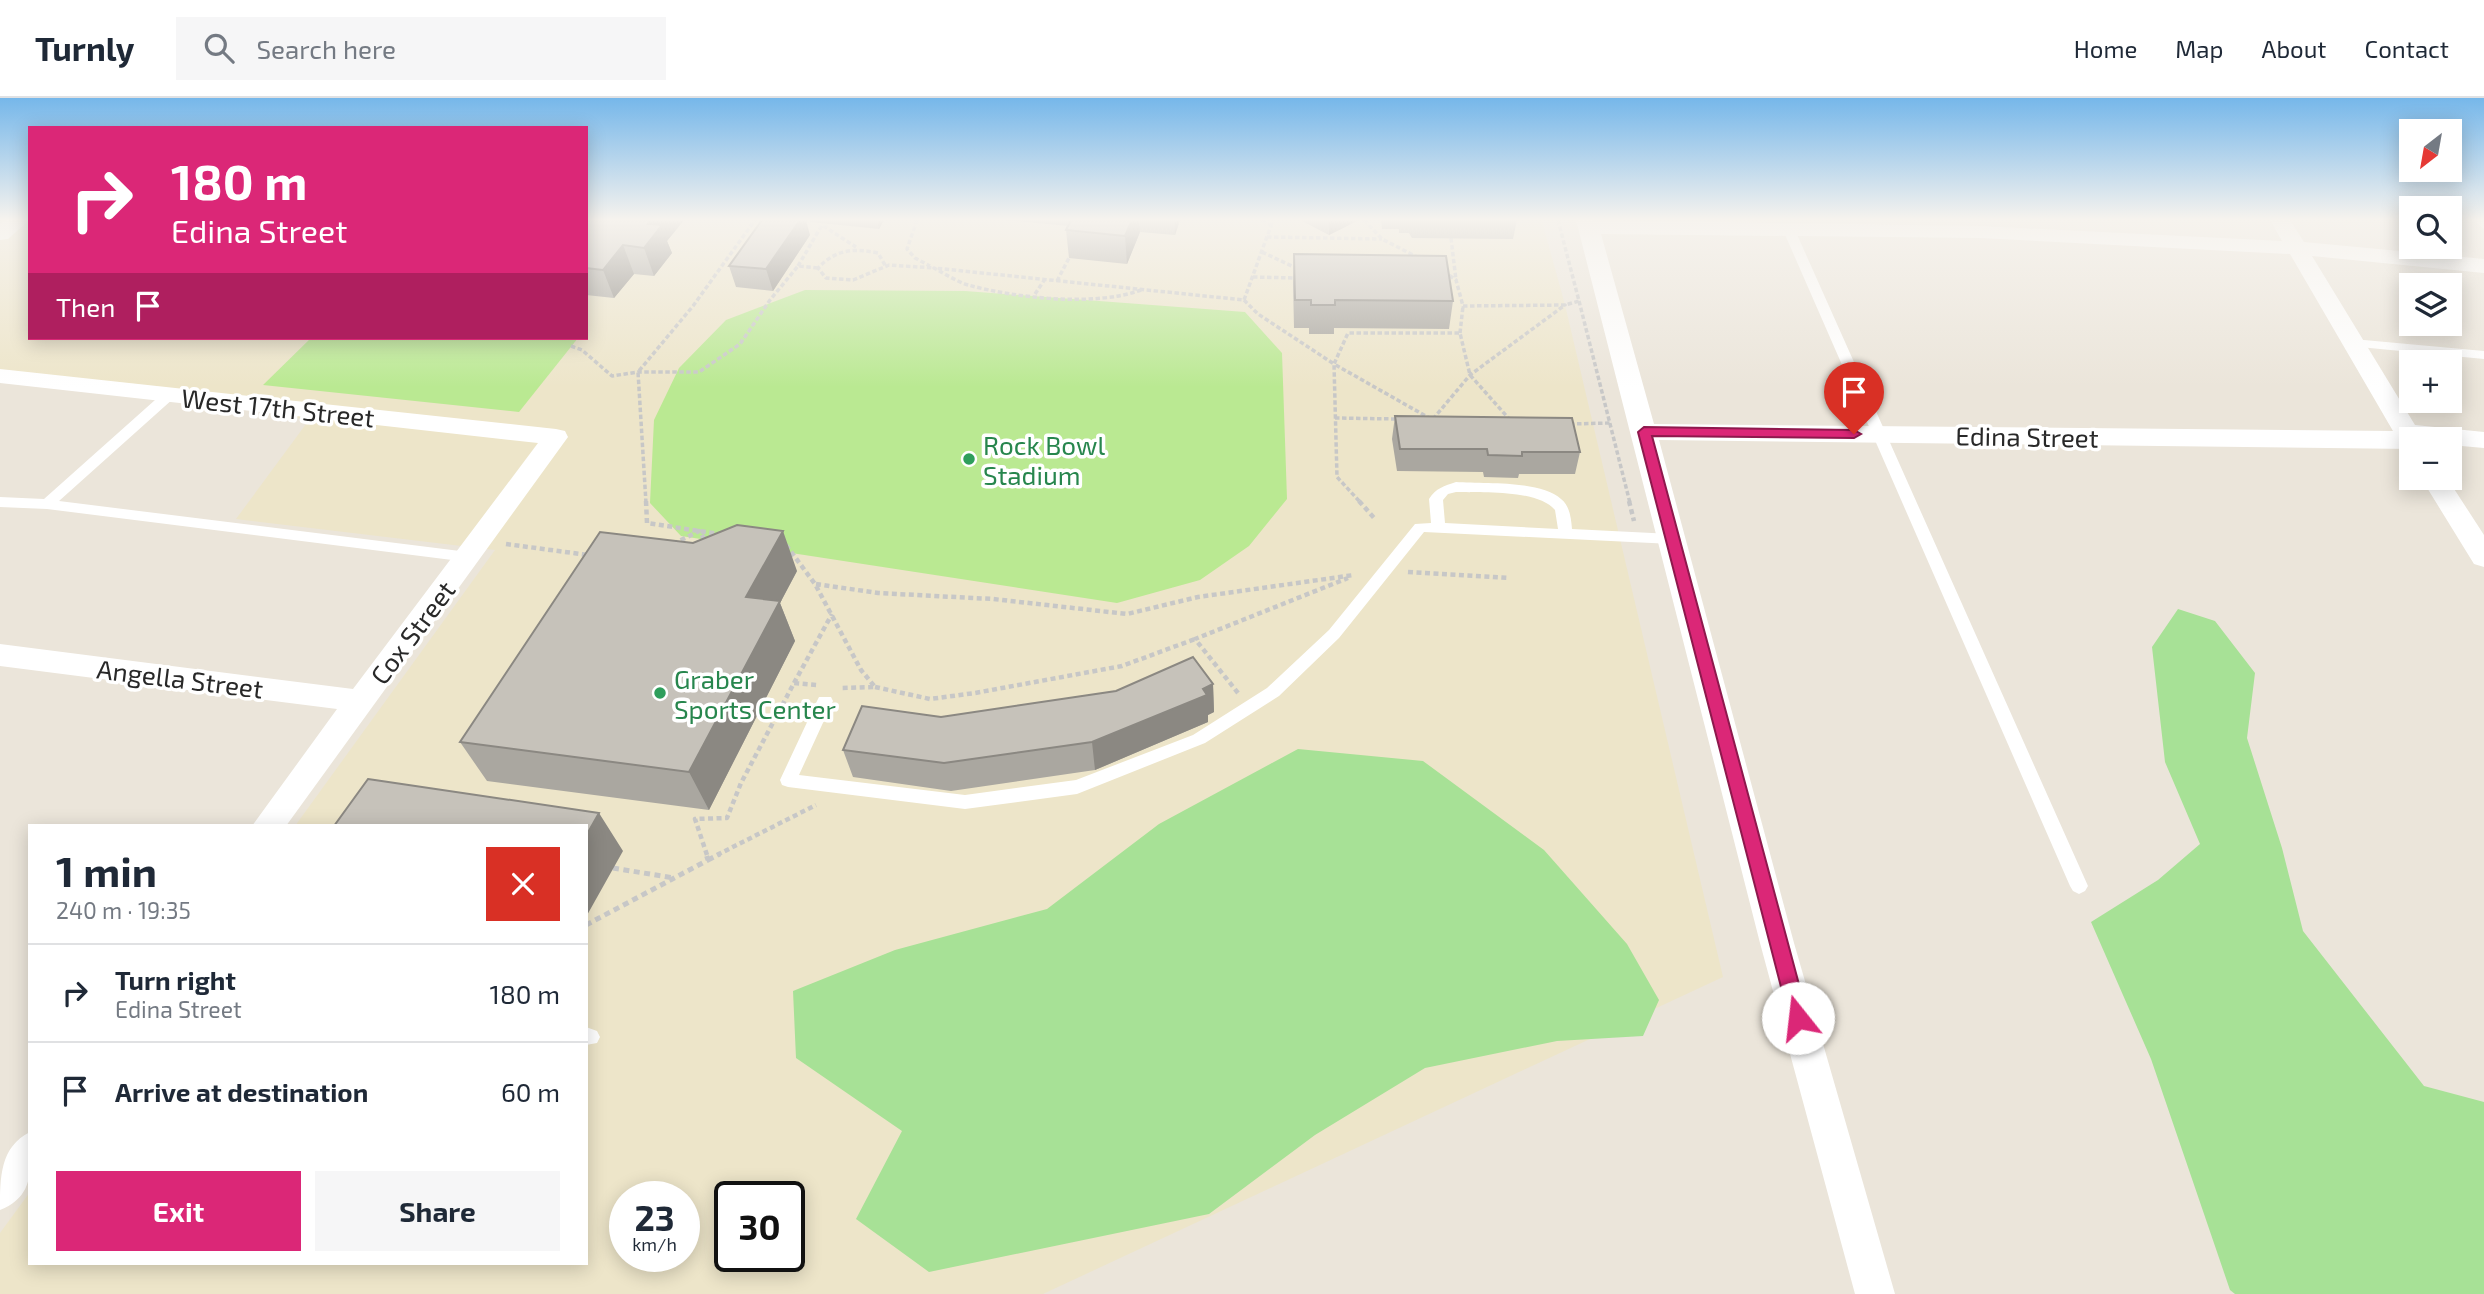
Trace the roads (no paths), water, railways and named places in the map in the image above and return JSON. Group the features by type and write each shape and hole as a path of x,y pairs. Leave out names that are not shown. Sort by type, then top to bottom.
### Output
{"street":[{"path":"1601,276 1781,956 1875,1294"},
{"path":"2313,276 2403,427"},
{"name":"West 17th Street","path":"0,376 556,438"},
{"name":"Edina Street","path":"1644,432 2399,437"},
{"name":"Cox Street","path":"269,824 556,438"},
{"name":"Edina Street","path":"2462,439 2484,440"},
{"path":"2442,490 2484,558"},
{"name":"Angella Street","path":"0,655 360,701"},
{"path":"0,1191 28,1154"}],"lane":[{"path":"1810,276 2079,886"},
{"path":"2353,343 2484,355"},
{"path":"47,504 169,395"},
{"path":"1438,526 1436,499 1443,491 1456,487 1536,493 1551,497 1561,506 1566,535"},
{"path":"0,502 47,504 474,549"},
{"path":"825,701 788,780 965,802 1077,787 1199,739 1273,692 1335,634 1420,527 1672,540"}],"place":[{"name":"Rock Bowl Stadium","path":"969,459"},
{"name":"Graber Sports Center","path":"660,693"}]}
